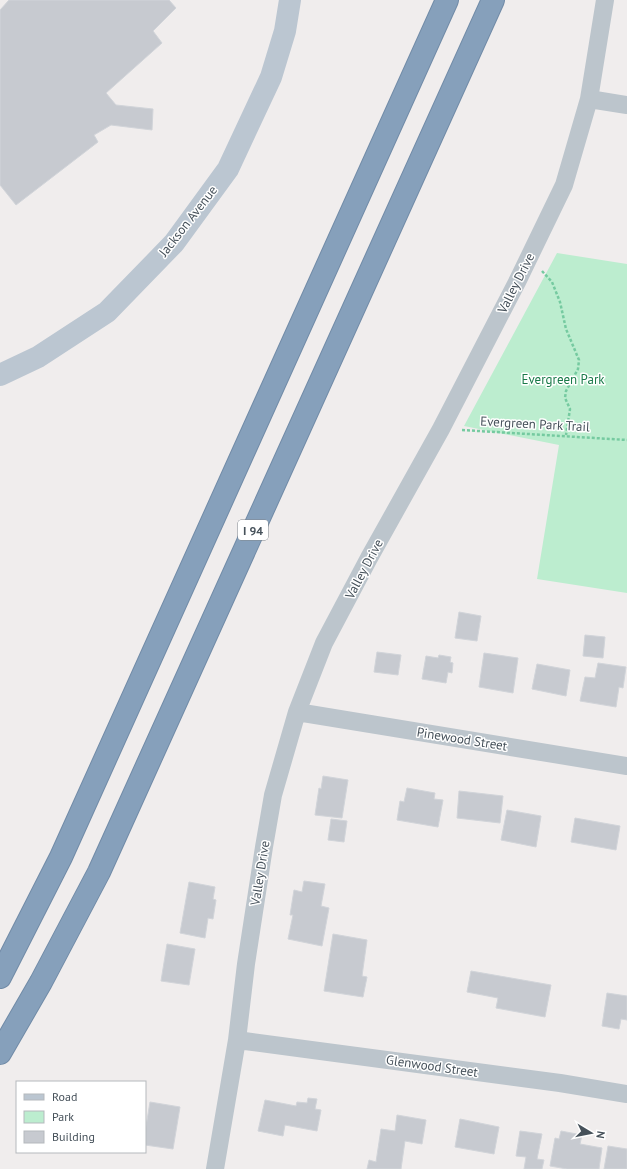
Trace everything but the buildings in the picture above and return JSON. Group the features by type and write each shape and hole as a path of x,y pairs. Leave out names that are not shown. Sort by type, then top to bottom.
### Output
{"highway":[{"path":"0,977 61,857 447,0"},
{"name":"I 94","path":"0,1053 41,982 99,872 493,0"}],"main road":[{"name":"Jackson Avenue","path":"0,374 38,357 107,312 174,243 228,169 271,77 285,31 290,0"}],"street":[{"name":"Valley Drive","path":"215,1169 237,1040 246,964 264,847 278,774 297,712 324,643 369,558 441,429 564,185 589,99 605,0"},
{"path":"589,99 627,105"},
{"name":"Pinewood Street","path":"297,712 627,766"},
{"name":"Glenwood Street","path":"237,1040 560,1083 627,1094"}],"path":[{"path":"529,257 552,282 560,302 566,329 579,360 578,369 566,391 565,398 570,409 566,435"},
{"name":"Evergreen Park Trail","path":"441,429 566,435 627,440"}],"green space":[{"name":"Evergreen Park","path":"557,253 627,264 627,593 537,579 559,445 464,426"}]}
